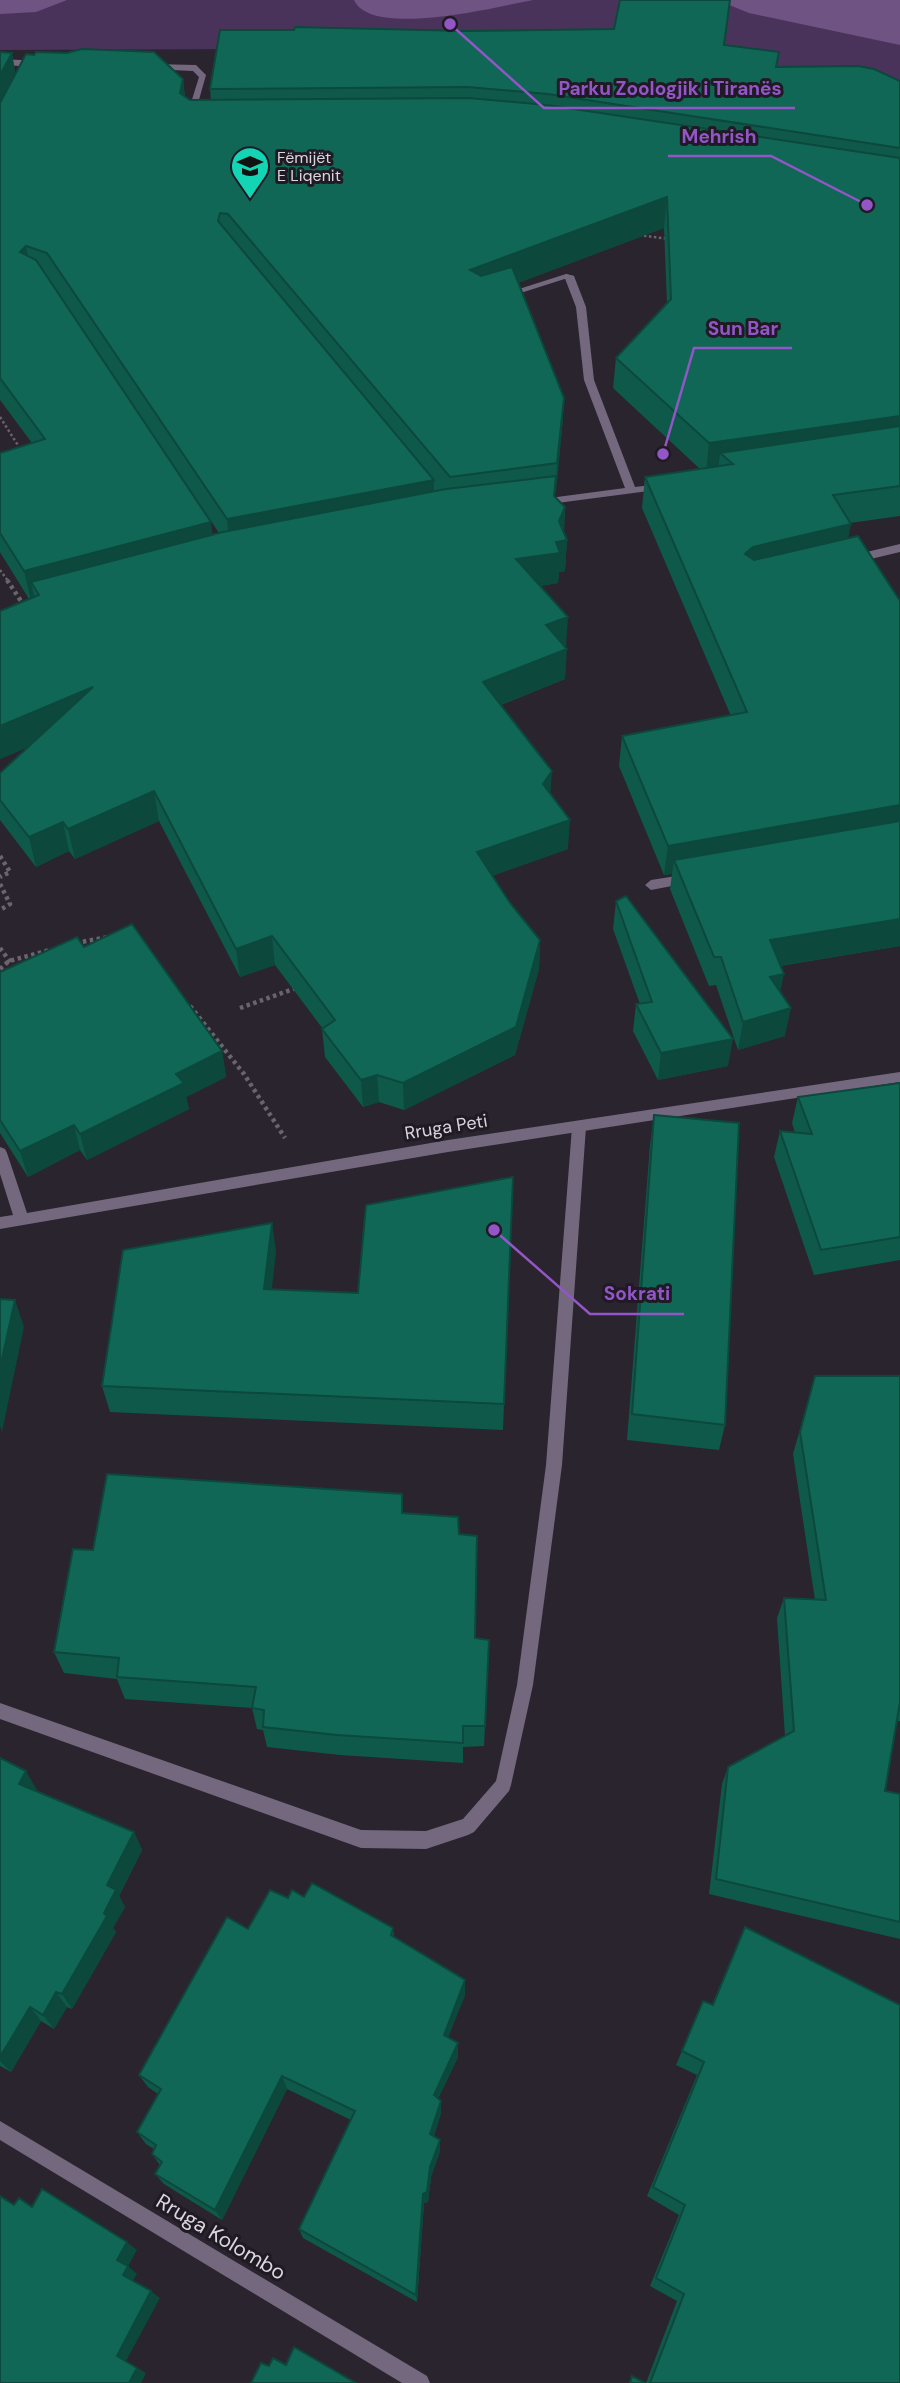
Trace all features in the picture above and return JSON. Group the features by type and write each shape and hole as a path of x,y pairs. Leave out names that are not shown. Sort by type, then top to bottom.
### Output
{"street":[{"path":"0,62 48,64"},
{"path":"29,75 35,64"},
{"path":"137,66 196,68 203,77 189,121 193,125 207,125"},
{"path":"498,297 569,276 581,307 589,380 631,491"},
{"path":"526,504 670,485"},
{"path":"837,563 900,548"},
{"path":"651,886 705,876"},
{"name":"Rruga Peti","path":"0,1223 448,1146 900,1077"},
{"path":"0,1711 361,1839 426,1840 468,1826 503,1785 525,1685 554,1465 579,1127"},
{"path":"0,1153 22,1220"},
{"name":"Rruga Kolombo","path":"0,2130 420,2383"}],"path":[{"path":"634,234 673,240"},
{"path":"0,416 25,456"},
{"path":"0,570 26,609"},
{"path":"0,856 10,872 0,877"},
{"path":"0,884 10,904 0,910"},
{"path":"0,970 9,961 102,936 114,937"},
{"path":"0,948 16,970"},
{"path":"240,1008 305,985"},
{"path":"186,1001 244,1074 305,1171"}],"shaded area":[{"path":"0,0 900,0 900,89 484,48 0,50"},
{"path":"0,0 67,0 36,12 0,14"},
{"path":"354,0 533,0 466,13 409,19 384,17 365,11"},
{"path":"717,0 900,0 900,45 749,13"}],"building":[{"path":"620,0 730,0 724,45 779,52 776,67 858,66 874,69 900,81 900,148 548,94 468,87 210,89 220,30 294,30 295,27 465,31 614,29"},
{"path":"82,49 154,52 183,79 180,93 190,100 468,98 547,105 900,158 900,416 709,443 616,358 671,299 667,197 470,270 481,276 512,267 564,398 557,463 450,477 228,214 220,213 218,221 434,480 227,519 47,253 26,246 20,252 36,260 211,522 24,571 0,533 0,453 45,439 0,378 0,103 26,54 67,53"},
{"path":"0,52 12,53 0,75"},
{"path":"900,426 900,486 833,495 851,524 753,547 745,554 754,560 858,536 900,601 900,805 668,846 622,736 747,712 645,477 733,464 720,453"},
{"path":"556,476 554,496 565,507 559,521 567,540 556,542 560,553 516,559 568,617 546,625 567,649 483,682 552,771 543,784 570,820 477,852 510,903 540,940 516,1027 403,1083 377,1075 361,1080 322,1029 335,1020 272,936 236,949 154,791 68,829 63,822 29,837 0,800 0,773 93,687 0,726 0,611 39,595 31,582 223,532 446,489"},
{"path":"900,821 900,919 770,940 784,974 770,977 791,1008 743,1022 721,957 714,957 674,860"},
{"path":"626,896 733,1039 661,1053 636,1004 652,1002 616,901"},
{"path":"132,924 222,1051 176,1074 184,1083 80,1134 74,1125 20,1151 0,1120 0,972 77,937 84,947"},
{"path":"900,1083 900,1237 821,1250 780,1131 812,1134 798,1097"},
{"path":"654,1115 739,1123 725,1425 632,1414"},
{"path":"513,1177 504,1404 102,1386 123,1250 272,1223 264,1289 358,1293 366,1205"},
{"path":"0,1299 15,1300 0,1368"},
{"path":"815,1376 900,1376 900,1702 885,1791 900,1794 900,1922 716,1879 728,1767 794,1731 784,1598 826,1600 800,1432"},
{"path":"107,1474 402,1494 402,1513 458,1517 459,1534 477,1536 475,1638 489,1640 485,1726 463,1726 463,1743 263,1727 264,1710 252,1708 256,1687 117,1677 119,1658 54,1652 73,1549 93,1550"},
{"path":"0,1758 26,1771 19,1784 134,1832 107,1885 116,1890 104,1913 107,1916 62,1994 56,1992 43,2015 30,2007 0,2057"},
{"path":"312,1883 393,1928 391,1935 465,1980 444,2035 458,2043 434,2095 441,2101 430,2134 440,2140 430,2167 427,2192 423,2194 416,2295 299,2229 355,2111 282,2076 215,2210 155,2174 162,2162 152,2154 156,2145 137,2132 161,2089 139,2075 227,1917 248,1929 270,1890 288,1898 292,1890 304,1897"},
{"path":"745,1927 900,2005 900,2383 650,2383 684,2294 656,2278 685,2205 653,2187 704,2062 682,2051 703,2001 713,2005"},
{"path":"42,2189 127,2242 117,2260 128,2266 123,2275 151,2291 117,2356 137,2368 129,2383 0,2383 0,2196 14,2205 19,2198 32,2207"},
{"path":"294,2347 356,2383 251,2383 261,2363 269,2366 273,2358 286,2365"},
{"path":"632,2376 645,2383 630,2383"}],"place":[{"name":"Parku Zoologjik i Tiranës","path":"450,24"},
{"name":"Fëmijët E Liqenit","path":"250,200"},
{"name":"Mehrish","path":"867,205"},
{"name":"Sun Bar","path":"663,454"},
{"name":"Sokrati","path":"494,1230"}]}
